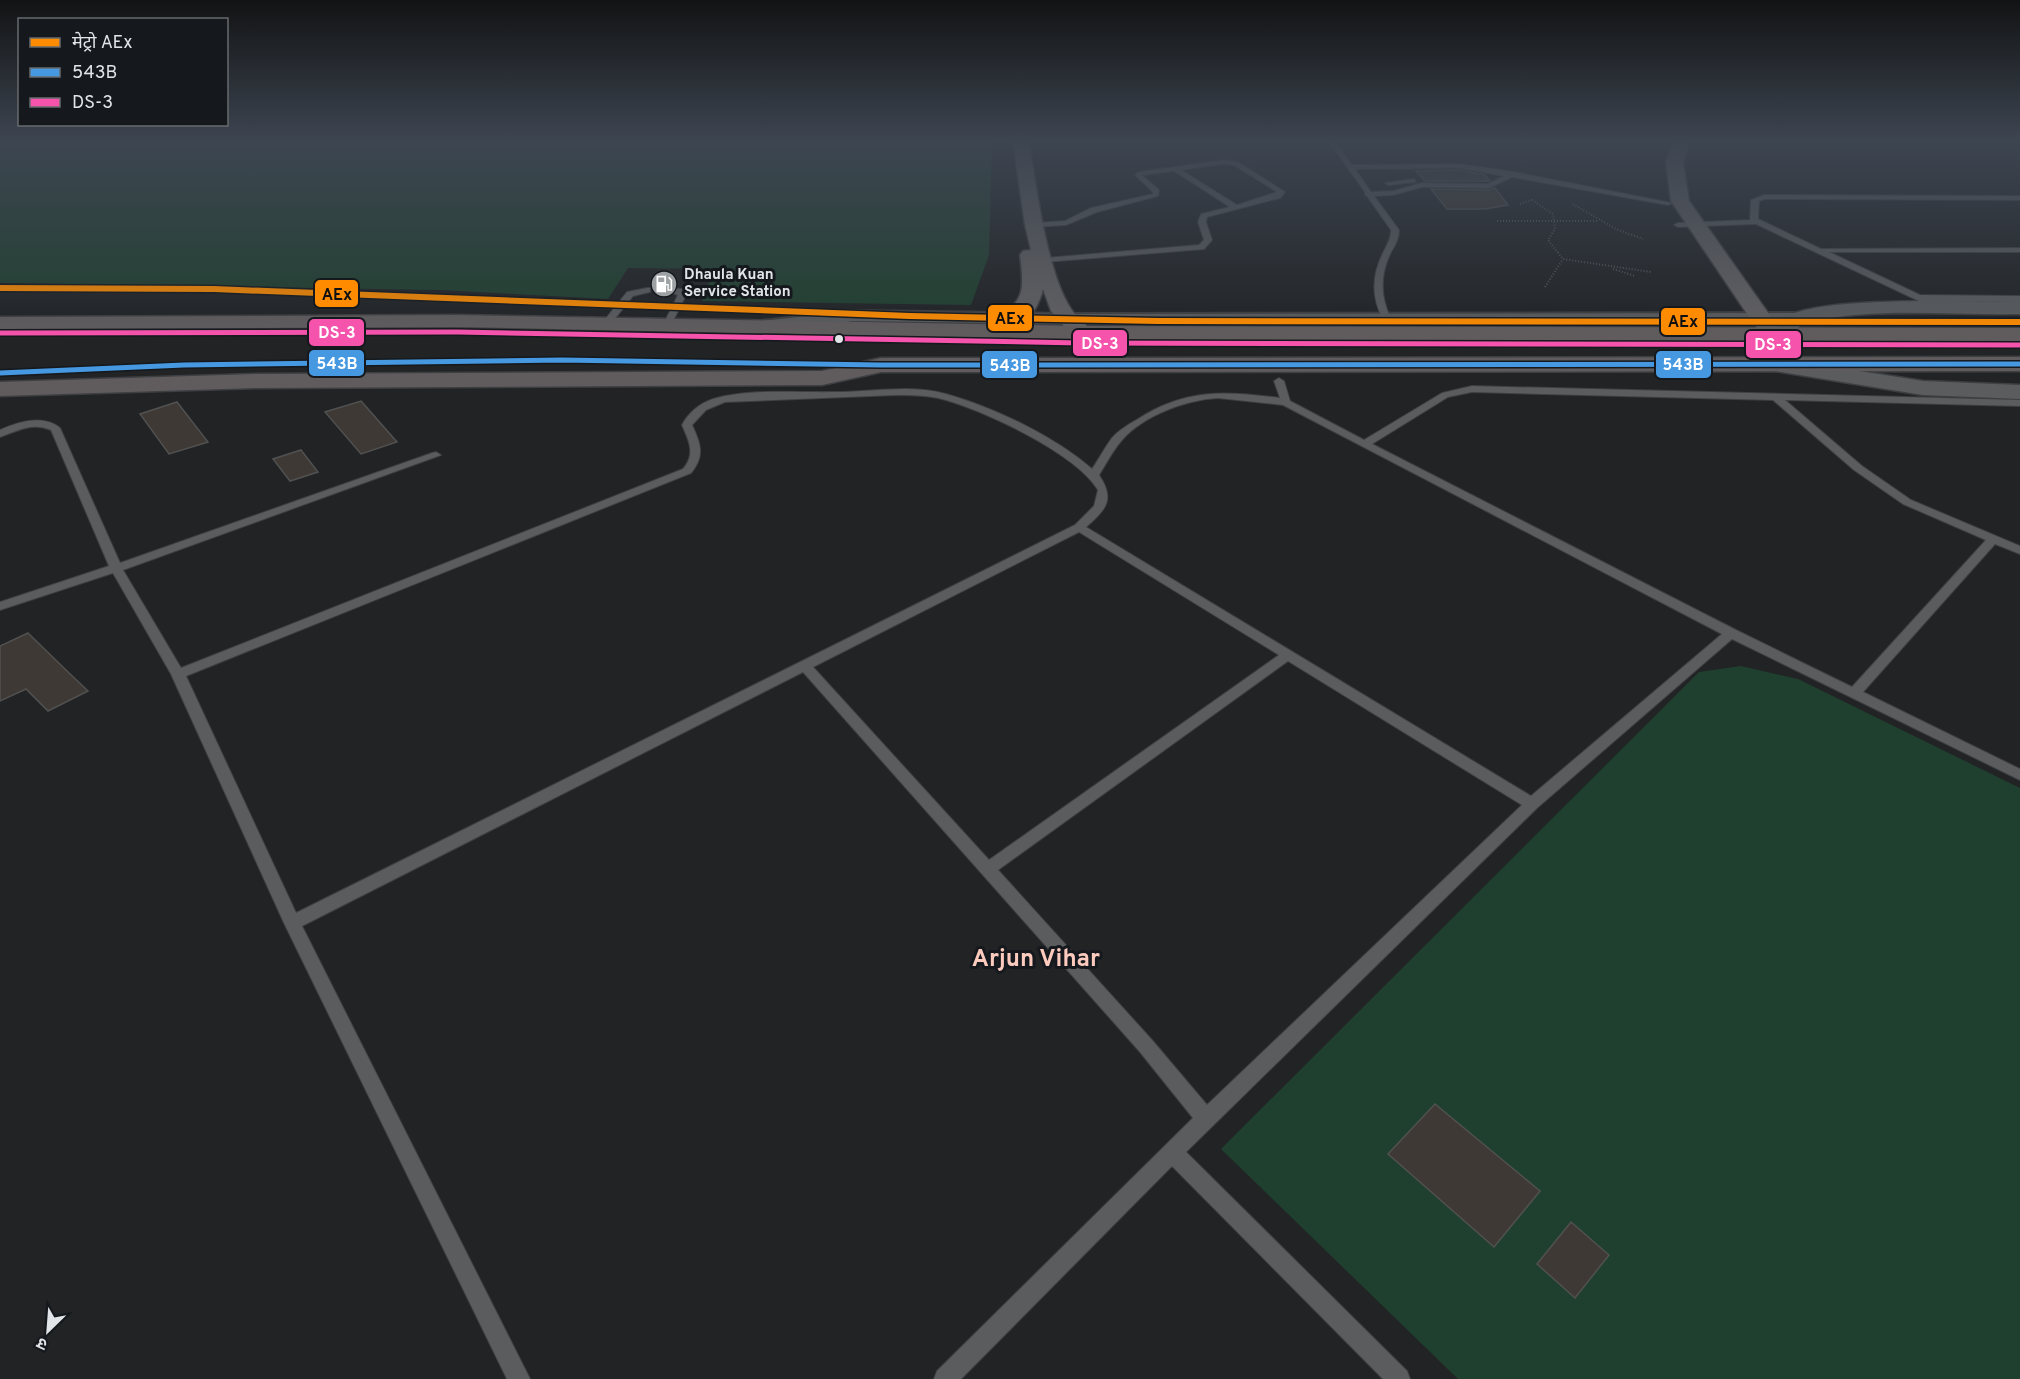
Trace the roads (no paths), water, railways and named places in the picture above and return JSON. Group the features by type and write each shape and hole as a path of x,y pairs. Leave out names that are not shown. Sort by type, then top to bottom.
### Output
{"highway":[{"path":"0,323 457,321 761,327 1010,324 1076,326 1734,318 1771,328 2020,335"},
{"path":"0,373 206,364 562,360 881,365 2020,364"},
{"path":"0,389 258,381 822,378 881,365"}],"main road":[{"path":"1010,324 1027,308 1032,294 1031,259 1023,206"},
{"path":"1031,206 1034,225 1054,294 1061,311 1076,326"},
{"path":"1673,206 1694,253"},
{"path":"1678,206 1678,216 1771,328"},
{"path":"1032,294 1054,294"}],"street":[{"path":"1771,328 1804,318 1854,309 2020,308"},
{"path":"1076,326 1386,317 1734,318"},
{"path":"1777,365 1923,388 2020,392"}],"lane":[{"path":"1034,225 1066,224 1095,210 1110,206"},
{"path":"1377,206 1395,230 1394,240 1380,267 1377,290 1379,304 1386,317"},
{"path":"1650,206 1678,216 1748,224 1756,221 1919,298 2020,299"},
{"path":"1755,206 1756,221"},
{"path":"1045,260 1201,247 1208,240 1202,222 1204,216 1235,207"},
{"path":"1821,250 2020,250"},
{"path":"606,324 630,294 647,290"},
{"path":"667,325 682,295 679,291 672,290"},
{"path":"1279,381 1286,402"},
{"path":"1364,444 1445,395 1461,390 2020,403"},
{"path":"1094,475 1123,433 1179,400 1220,393 1286,402 1731,633 2020,775"},
{"path":"178,674 687,471 696,463 698,453 687,425 696,412 714,401 742,398 938,395 984,412 1063,451 1094,475 1102,488 1103,499 1097,511 1079,527 292,924"},
{"path":"1775,396 1883,487 1907,502 2020,550"},
{"path":"0,434 21,424 37,422 55,428 116,568 178,674 292,924 519,1379"},
{"path":"0,606 116,568 436,455"},
{"path":"1079,527 1532,804"},
{"path":"1854,693 1992,540"},
{"path":"945,1379 1172,1152 1532,804 1731,633"},
{"path":"986,870 1288,655"},
{"path":"804,666 1146,1046 1206,1119"},
{"path":"1172,1152 1399,1379"}],"metro line":[{"name":"AEx","path":"0,288 214,289 910,316 1158,321 2020,322"}],"place":[{"name":"Dhaula Kuan Service Station","path":"664,284"}],"district":[{"name":"Arjun Vihar","path":"1036,960"}]}
